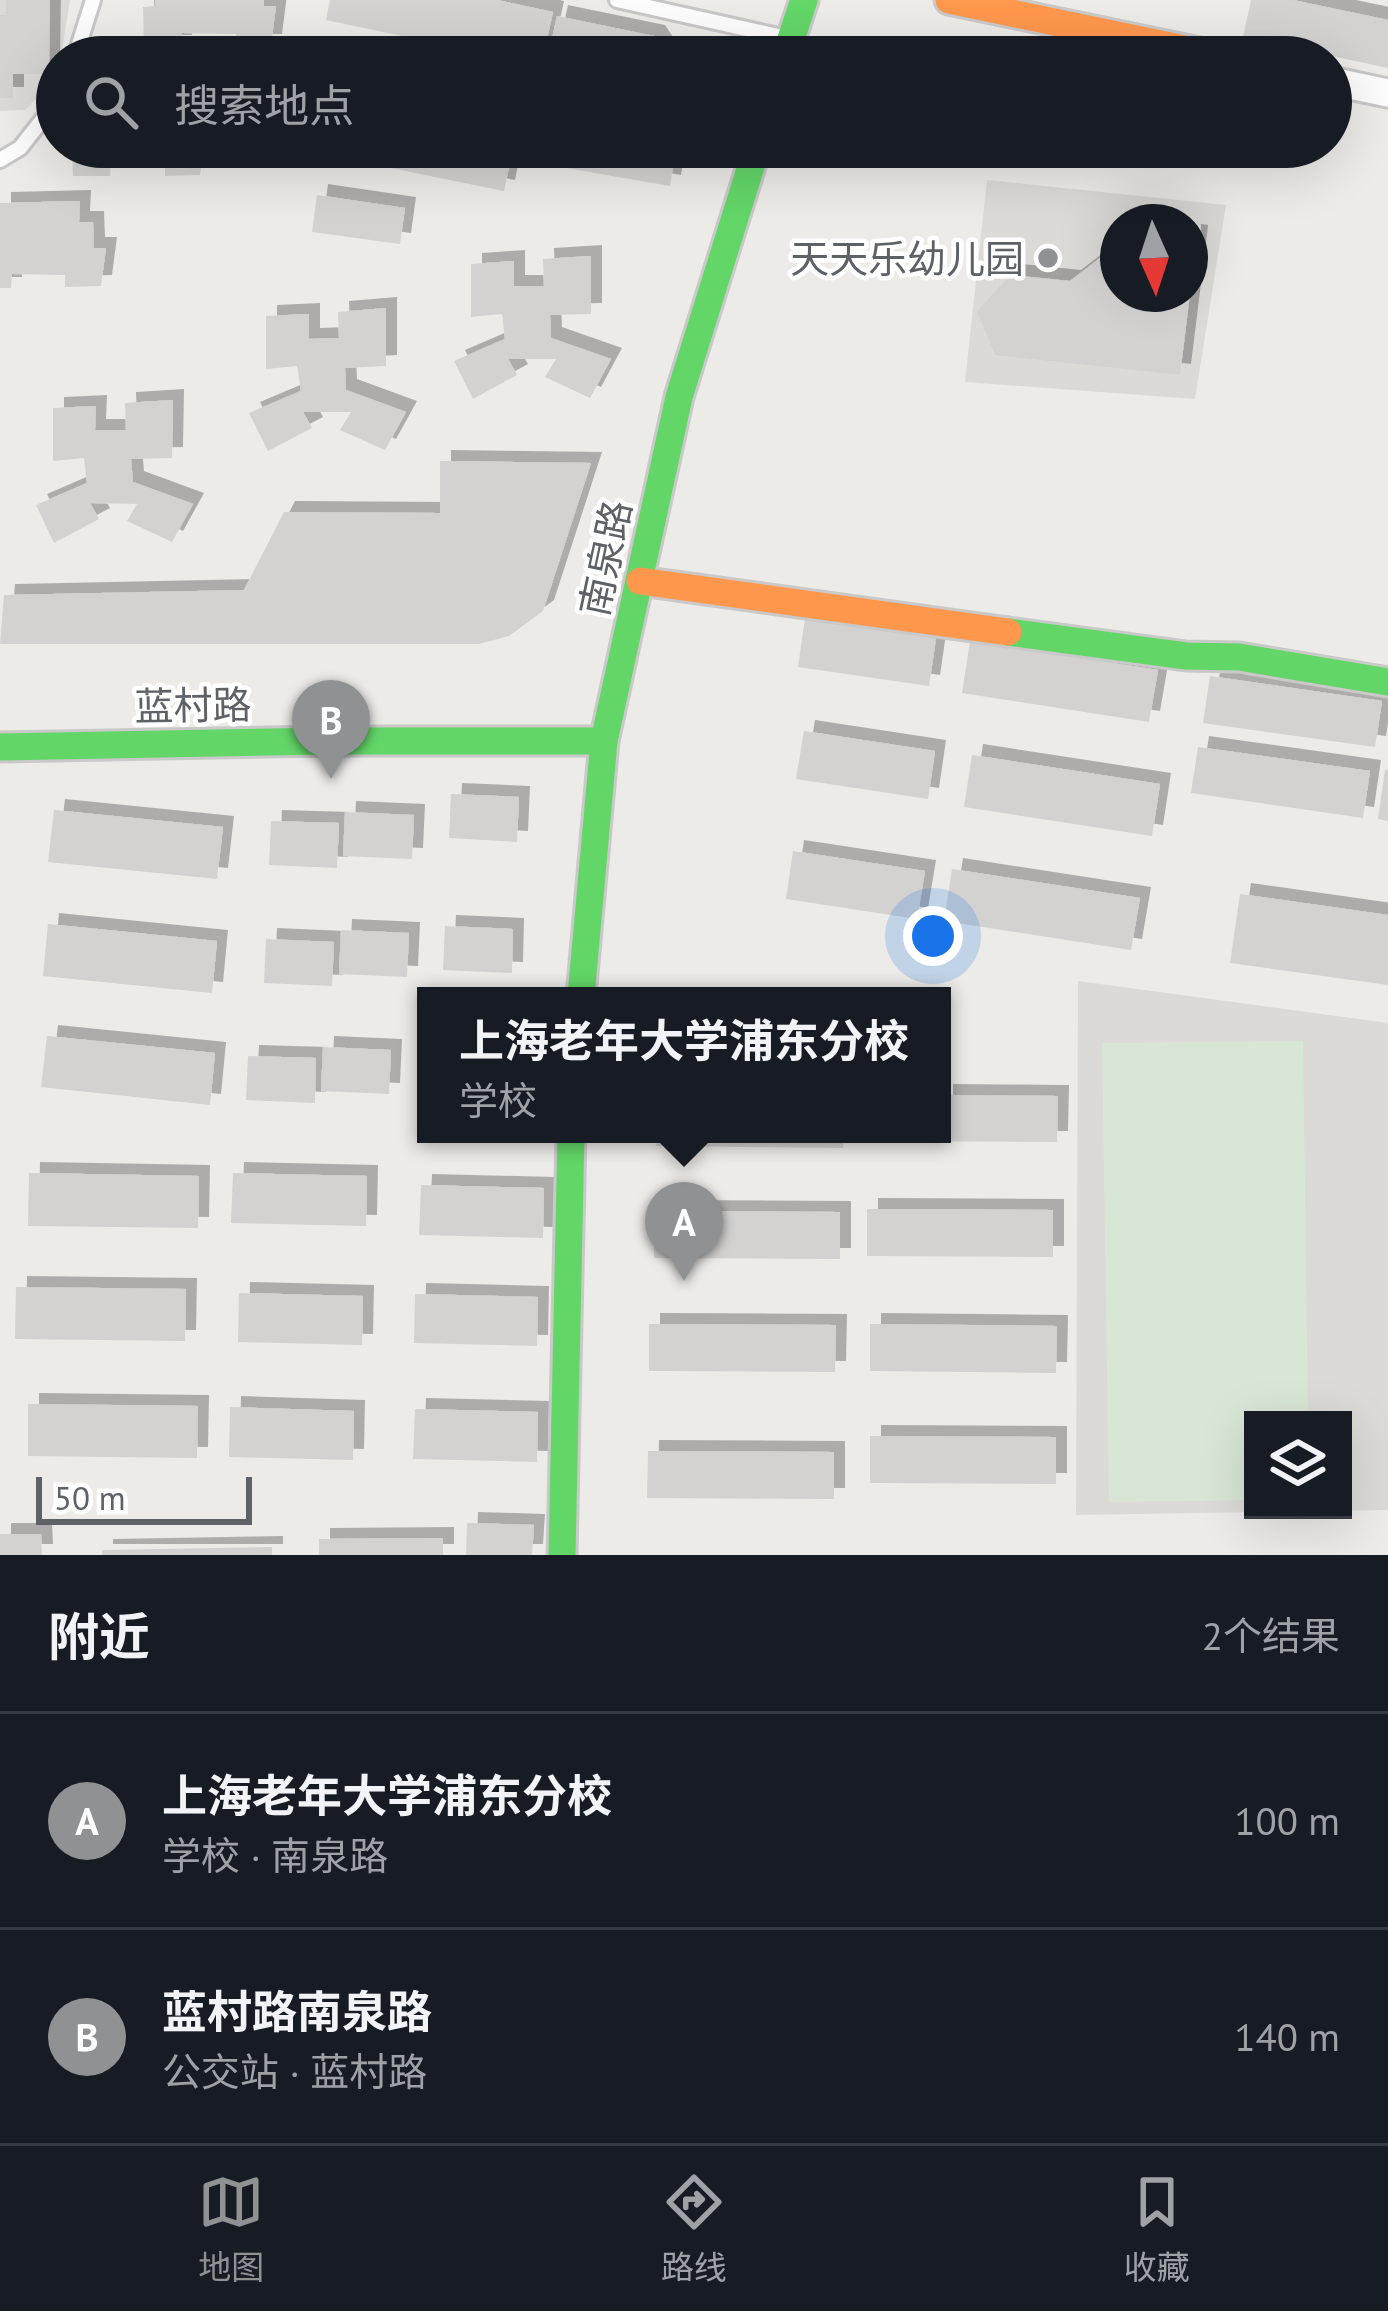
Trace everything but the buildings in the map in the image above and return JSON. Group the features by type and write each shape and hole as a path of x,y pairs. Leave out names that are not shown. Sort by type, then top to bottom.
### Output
{"street":[{"path":"791,36 804,0"},
{"path":"949,0 1122,36"},
{"path":"1352,85 1388,93"},
{"name":"南泉路","path":"582,987 604,741 680,397 751,168"},
{"path":"640,581 1186,656 1239,657 1388,682"},
{"name":"蓝村路","path":"0,747 604,741"},
{"path":"562,1555 572,1143"}],"lane":[{"path":"82,36 93,0"},
{"path":"616,0 744,36"},
{"path":"0,160 20,148 36,128"}],"shaded area":[{"path":"0,0 70,0 64,36 36,36 36,99 25,110 0,111"},
{"name":"天天乐幼儿园","path":"987,180 1226,205 1195,399 965,382"},
{"path":"1078,981 1388,1023 1388,1510 1352,1511 1352,1411 1244,1411 1244,1512 1076,1515"}],"green space":[{"path":"1303,1041 1308,1411 1244,1411 1244,1500 1109,1502 1102,1043"}],"traffic: fast":[{"path":"792,36 804,0"},
{"path":"582,987 604,741 679,397 750,168"},
{"path":"1008,632 1186,656 1239,657 1388,682"},
{"path":"0,747 604,741"},
{"path":"562,1555 571,1143"}],"traffic: slow":[{"path":"949,0 1122,36"},
{"path":"640,581 1008,632"}],"place":[{"name":"天天乐幼儿园","path":"1048,258"},
{"name":"蓝村路南泉路","path":"331,779"},
{"name":"上海老年大学浦东分校","path":"684,1281"}]}
